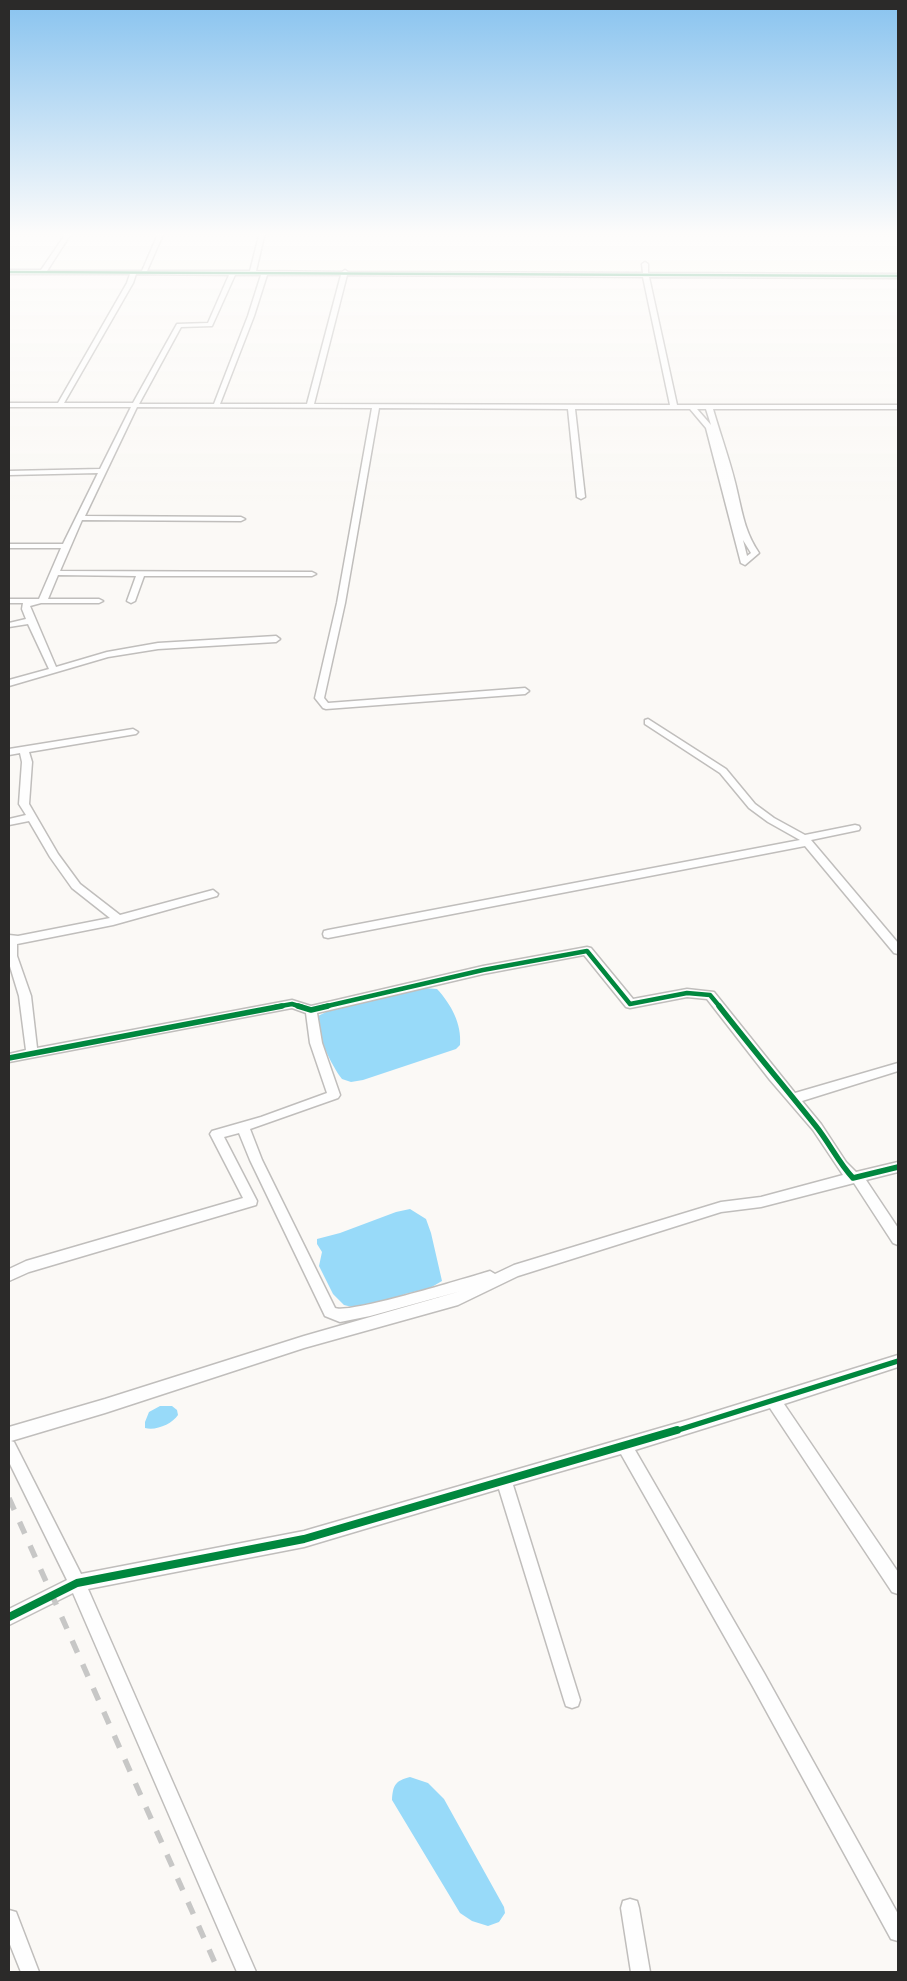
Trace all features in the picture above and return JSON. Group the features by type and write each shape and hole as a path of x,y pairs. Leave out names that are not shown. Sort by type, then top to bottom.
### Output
{"street":[{"path":"60,405 107,324"},
{"path":"54,669 30,620 26,605 41,601 134,405 179,325 210,324"},
{"path":"216,406 248,324"},
{"path":"310,406 331,324"},
{"path":"657,324 674,407"},
{"path":"9,404 898,407"},
{"path":"376,406 341,602 319,698 326,706 525,691"},
{"path":"572,407 581,497"},
{"path":"692,407 709,427 744,563 755,553 748,544 736,508 735,496 709,407"},
{"path":"9,473 103,471"},
{"path":"79,518 241,519"},
{"path":"9,546 66,546"},
{"path":"55,573 312,574"},
{"path":"131,601 141,573"},
{"path":"9,601 99,601"},
{"path":"9,625 30,620"},
{"path":"9,683 106,655 158,646 276,639"},
{"path":"648,722 723,771 752,806 771,820 805,840 898,950"},
{"path":"9,752 133,732"},
{"path":"24,750 27,762 24,804 31,817 76,886 118,920"},
{"path":"9,822 31,817"},
{"path":"328,934 805,840 855,828"},
{"path":"32,1052 25,996 12,956 10,940 118,920 213,894"},
{"path":"9,1058 32,1052 292,1004 311,1010 461,974 540,958 587,951 630,1004 687,993 710,995 792,1099 817,1127 842,1166 855,1177 898,1239"},
{"path":"9,1275 26,1267 251,1201 216,1134 243,1127 334,1095 316,1043 311,1010"},
{"path":"792,1099 898,1067"},
{"path":"243,1127 256,1160 330,1312 340,1316 370,1310 514,1271 721,1207 761,1202 898,1167"},
{"path":"9,1434 105,1406 304,1342 458,1299 514,1271"},
{"path":"9,1617 78,1583 304,1539 624,1445 898,1361"},
{"path":"773,1400 898,1586"},
{"path":"624,1445 758,1679 898,1932"},
{"path":"9,1447 78,1583 247,1972"},
{"path":"504,1480 572,1700"},
{"path":"630,1908 641,1972"},
{"path":"9,1919 30,1972"}],"water":[{"path":"424,988 437,989 447,1001 457,1022 460,1045 456,1049 363,1080 351,1082 342,1079 329,1058 321,1039 318,1030 318,1016 326,1012"},
{"path":"410,1209 426,1219 442,1281 430,1288 405,1294 378,1305 356,1308 344,1305 333,1294 319,1266 322,1252 317,1244 317,1239"},
{"path":"160,1406 172,1406 177,1410 178,1415 163,1426 154,1429 145,1428 149,1412"},
{"path":"410,1777 428,1783 444,1799 504,1907 505,1913 499,1922 488,1926 472,1921 460,1913 392,1800 396,1784"}],"railway":[{"path":"9,1498 219,1972"}],"cycle path":[{"path":"9,1058 292,1004 311,1010 483,970 587,951 630,1004 687,993 710,995 774,1077 817,1127 842,1166 853,1178 898,1167"},
{"path":"9,1617 77,1583 304,1539 688,1427 898,1361"}]}
